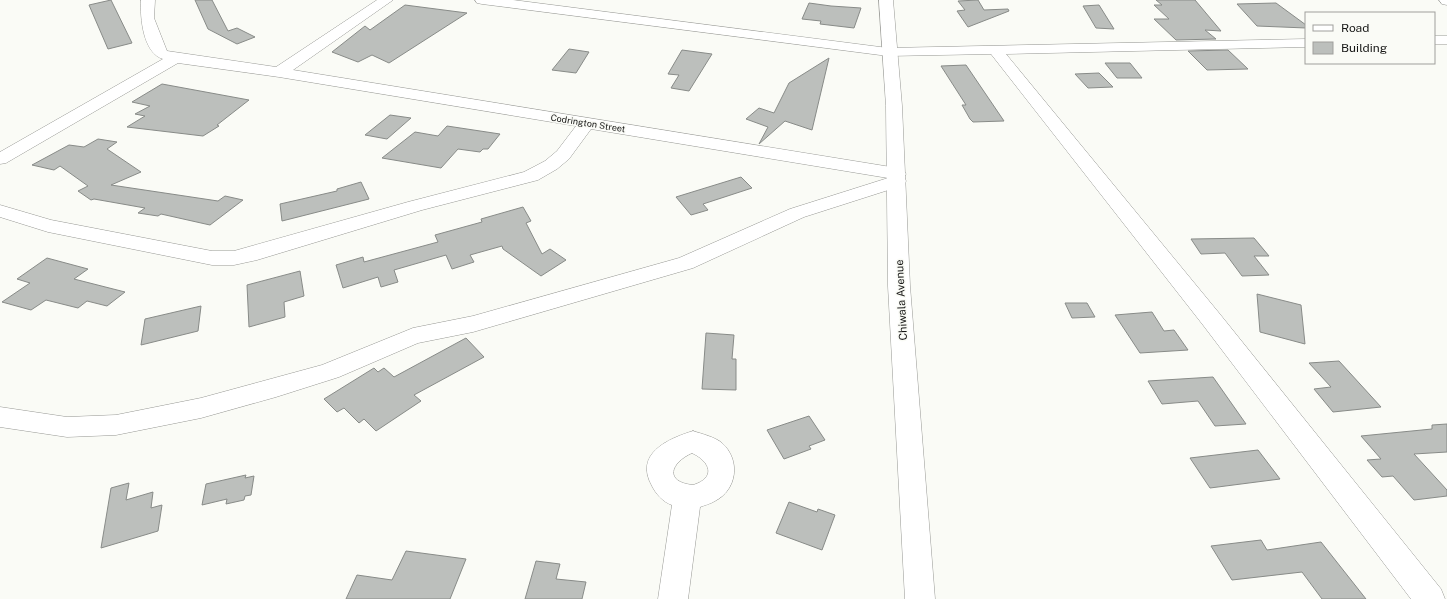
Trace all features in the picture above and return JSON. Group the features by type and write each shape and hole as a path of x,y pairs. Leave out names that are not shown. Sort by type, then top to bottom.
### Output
{"street":[{"path":"148,0 147,18 158,50 162,54 176,58"},
{"path":"279,72 386,0"},
{"path":"482,0 888,52 1305,43"},
{"name":"Chiwala Avenue","path":"886,0 888,52 894,106 899,286 920,599"},
{"path":"1435,40 1447,40"},
{"path":"995,50 1211,319 1430,599"},
{"path":"0,159 176,58"},
{"name":"Codrington Street","path":"176,58 279,72 587,123 897,177"},
{"path":"0,212 48,226 212,258 234,258 257,253 415,206 530,176 551,165 562,155 587,123"},
{"path":"0,417 67,427 116,425 201,408 276,388 330,371 413,336 473,324 686,264 797,213 897,177"},
{"path":"673,599 687,498"}],"building":[{"path":"111,0 132,43 108,49 89,5"},
{"path":"195,0 212,0 228,31 237,28 255,37 237,44 208,29"},
{"path":"978,0 984,10 1008,9 1009,11 968,27 957,11 965,10 958,1"},
{"path":"1156,0 1195,0 1221,31 1205,30 1216,39 1176,40 1154,19 1169,19 1154,5 1162,5"},
{"path":"809,3 861,8 854,28 820,24 821,21 802,19"},
{"path":"1276,3 1305,24 1305,28 1257,26 1237,4"},
{"path":"405,5 467,13 389,63 372,55 358,62 332,52 365,26 370,30"},
{"path":"1099,5 1114,29 1096,28 1083,6"},
{"path":"569,49 589,52 576,73 552,70"},
{"path":"682,50 712,54 689,91 671,88 679,75 668,74"},
{"path":"1228,50 1248,69 1207,70 1188,51"},
{"path":"829,58 812,130 785,121 759,144 768,127 746,119 759,108 774,113 789,83"},
{"path":"1105,63 1130,63 1142,78 1117,78"},
{"path":"966,65 1004,121 973,122 970,119 962,105 966,105 941,66"},
{"path":"1099,73 1113,87 1088,88 1075,74"},
{"path":"162,84 249,100 217,125 219,126 203,136 127,127 145,116 135,114 150,106 132,102"},
{"path":"390,115 411,118 387,139 365,135"},
{"path":"447,126 500,134 488,149 483,149 480,152 458,149 441,168 382,158 415,132 438,136"},
{"path":"98,139 117,142 107,149 141,172 111,185 218,201 225,196 243,200 210,225 161,214 158,216 138,213 145,208 94,199 91,200 78,191 88,186 60,166 54,170 32,165 69,145 84,147"},
{"path":"741,177 752,188 703,204 708,210 691,215 676,197"},
{"path":"361,182 369,199 282,221 280,204 337,191 337,189"},
{"path":"523,207 531,221 526,223 542,254 550,249 566,260 541,276 503,249 502,246 470,255 474,262 452,269 446,255 394,270 398,282 381,287 378,277 343,288 336,265 363,257 364,262 438,242 435,235 482,222 481,219"},
{"path":"1254,238 1269,256 1254,256 1269,275 1242,276 1225,253 1201,254 1191,239"},
{"path":"47,258 88,269 74,279 125,292 107,306 87,301 78,308 46,300 31,310 2,302 30,283 17,279"},
{"path":"300,271 304,296 284,302 285,317 249,327 247,285"},
{"path":"1257,294 1301,305 1305,344 1260,332"},
{"path":"1065,303 1087,303 1095,317 1072,318"},
{"path":"201,306 198,331 141,345 145,319"},
{"path":"1152,312 1164,331 1174,330 1188,350 1140,353 1115,315"},
{"path":"706,333 734,335 732,359 736,359 736,390 702,389"},
{"path":"466,338 484,357 414,395 421,401 376,431 364,419 359,423 344,408 337,412 324,399 374,368 378,372 384,368 394,377"},
{"path":"1339,361 1381,407 1333,412 1314,389 1331,387 1309,363"},
{"path":"1213,377 1246,424 1215,426 1198,401 1162,404 1148,381"},
{"path":"809,416 825,440 809,446 811,449 784,459 767,430"},
{"path":"1447,424 1447,452 1414,454 1447,490 1447,496 1414,500 1393,476 1382,477 1367,460 1381,459 1361,436 1432,429 1432,425"},
{"path":"1258,450 1280,479 1210,488 1190,458"},
{"path":"246,475 245,478 254,476 251,495 245,496 244,500 226,504 227,499 202,505 206,484"},
{"path":"129,483 126,500 153,492 151,508 162,505 158,531 101,548 111,488"},
{"path":"789,502 817,512 818,509 835,515 822,550 776,533"},
{"path":"1261,540 1267,550 1321,542 1366,599 1322,599 1302,572 1232,580 1211,546"},
{"path":"406,551 466,559 450,599 346,599 357,575 392,580"},
{"path":"536,561 560,564 556,579 586,582 582,599 525,599"}]}
